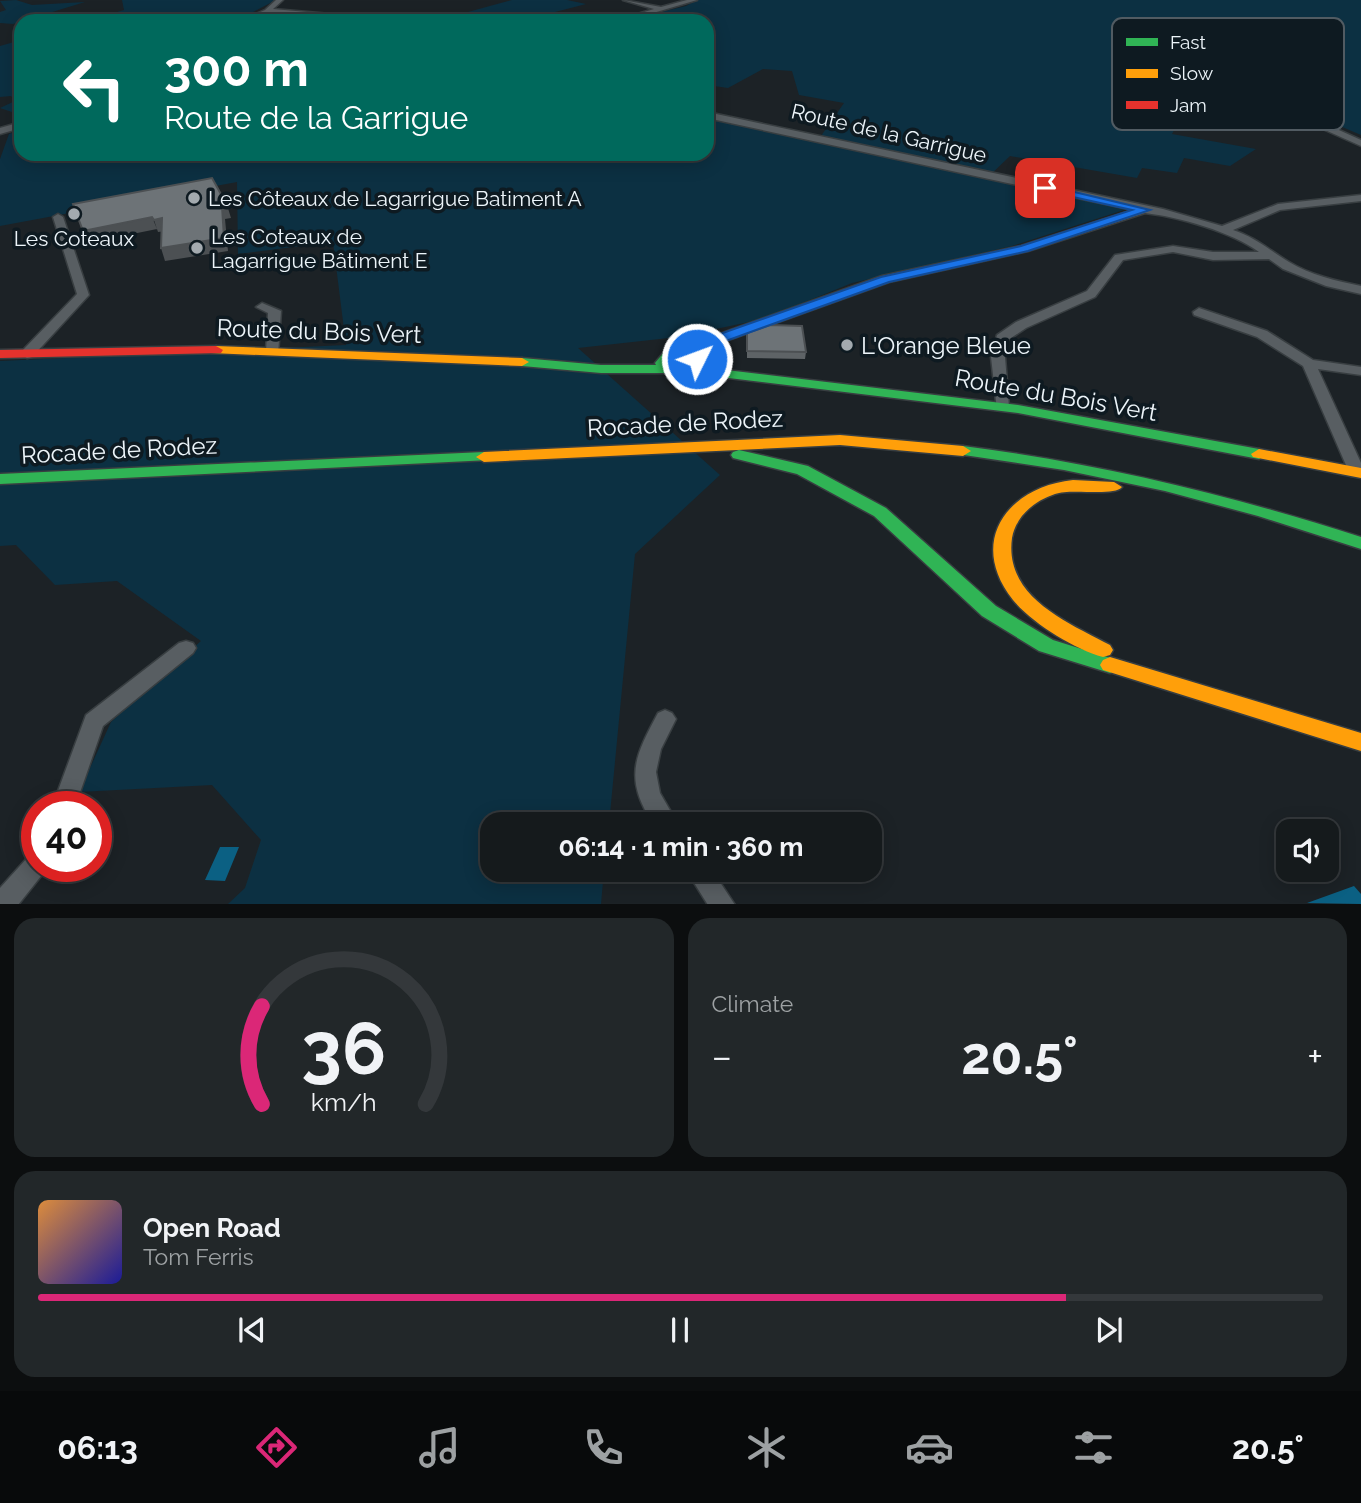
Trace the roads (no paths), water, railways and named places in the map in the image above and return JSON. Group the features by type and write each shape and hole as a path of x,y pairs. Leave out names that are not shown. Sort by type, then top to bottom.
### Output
{"main road":[{"name":"Route du Bois Vert","path":"0,354 187,349 490,359 601,369 636,367 685,359 721,376 1002,407 1359,472"},
{"name":"Rocade de Rodez","path":"782,426 922,431 1020,443 1171,473 1361,530"},
{"name":"Rocade de Rodez","path":"0,479 738,443 840,440 907,443 1097,469 1234,502 1361,543"},
{"path":"484,456 685,451 761,458 802,470 880,512 989,611 1046,646 1361,742"},
{"path":"1149,676 1044,617 1019,594 1004,572 998,548 1006,524 1018,508 1045,491 1080,485 1131,488 1285,523 1361,548"}],"street":[{"path":"260,14 280,0"},
{"path":"626,0 663,9"},
{"path":"644,14 694,0"},
{"path":"267,11 309,14"},
{"name":"Route de la Garrigue","path":"714,117 1163,212 1226,229 1256,242 1269,255 1287,266 1330,283 1361,290"},
{"path":"1334,130 1361,142"},
{"path":"1226,229 1278,207 1361,198"},
{"path":"685,359 886,279 1024,249 1144,210"},
{"path":"27,354 83,295 58,217"},
{"path":"1002,407 998,357 1002,338 1021,325 1091,294 1119,257 1173,249 1213,256 1269,255"},
{"path":"262,307 275,311 273,352"},
{"path":"1199,312 1262,334 1309,364 1361,371"},
{"path":"1309,364 1359,472"},
{"path":"68,791 94,721 186,648"},
{"path":"658,812 648,798 643,762 665,719"},
{"path":"2,904 22,882"},
{"path":"707,882 722,904"}],"water":[{"path":"220,847 239,847 225,881 205,880"},
{"path":"1354,886 1361,894 1361,904 1307,903"}],"place":[{"name":"Les Côteaux de Lagarrigue Batiment A","path":"194,198"},
{"name":"Les Coteaux","path":"74,214"},
{"name":"Les Coteaux de Lagarrigue Bâtiment E","path":"197,248"},
{"name":"L'Orange Bleue","path":"847,345"}]}
